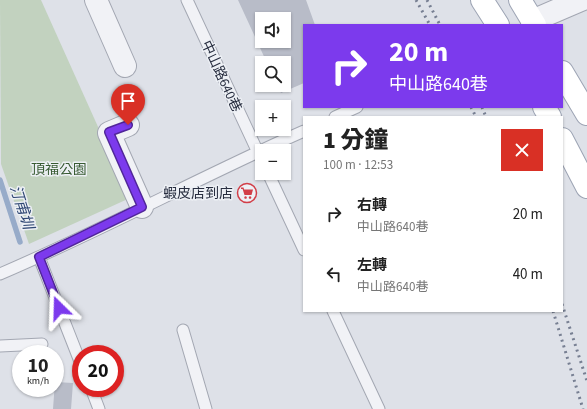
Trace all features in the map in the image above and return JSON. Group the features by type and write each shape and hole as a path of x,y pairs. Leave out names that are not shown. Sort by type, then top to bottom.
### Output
{"main road":[{"path":"482,0 497,24"},
{"path":"520,0 534,23"},
{"path":"563,74 587,114"},
{"path":"563,141 587,187"}],"street":[{"path":"96,0 125,66"},
{"path":"534,23 581,0"},
{"path":"128,125 109,132 142,207"}],"lane":[{"name":"中山路640巷","path":"187,0 255,145"},
{"path":"337,116 355,108"},
{"path":"281,144 303,132"},
{"path":"0,274 39,257 142,207 255,158"},
{"path":"271,180 303,248"},
{"path":"39,257 74,345"},
{"path":"333,312 379,409"},
{"path":"183,330 206,409"},
{"path":"0,346 42,344"},
{"path":"94,397 99,409"}],"green space":[{"name":"頂福公園","path":"0,0 41,0 130,198 29,244 1,164"}],"building":[{"path":"238,0 306,0 315,24 303,24 303,83 291,89 291,56 264,56 260,48 291,48 291,12 255,12 255,37"},
{"path":"64,382 72,383 71,409 53,409 54,397 64,397"}],"waterway":[{"name":"汀甫圳","path":"0,180 20,242"}],"railway":[{"path":"416,0 429,24"},
{"path":"427,0 439,24"},
{"path":"472,108 476,116"},
{"path":"482,108 486,116"},
{"path":"563,307 587,381"},
{"path":"553,312 583,409"}],"place":[{"name":"蝦皮店到店","path":"247,193"}],"route":[{"path":"59,308 39,257 142,207 109,132 128,125"}]}
